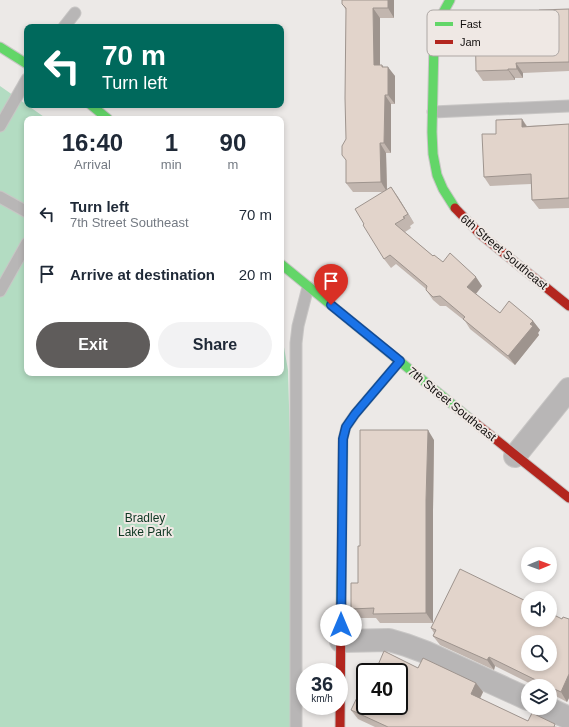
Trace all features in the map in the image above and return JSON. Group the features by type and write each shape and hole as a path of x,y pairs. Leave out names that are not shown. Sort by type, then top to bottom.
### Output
{"street":[{"path":"0,47 24,62"},
{"name":"6th Street Southeast","path":"433,56 433,141 436,168 444,194 456,212 472,228 569,306"},
{"path":"95,108 105,116"},
{"name":"7th Street Southeast","path":"284,267 515,456 569,498"},
{"path":"340,727 343,439 346,427 355,414 400,361"},
{"path":"515,456 569,389"},
{"path":"341,641 389,640 406,644 521,696"},
{"path":"557,712 569,718"}],"lane":[{"path":"66,24 75,13"},
{"path":"0,126 24,84"},
{"path":"433,112 569,106"},
{"path":"0,197 24,210"},
{"path":"0,291 24,248"},
{"path":"296,727 296,343 298,326 308,287"}],"green space":[{"name":"Bradley Lake Park","path":"0,86 24,103 24,108 31,108 43,116 24,116 24,376 284,376 284,347 288,370 292,515 291,727 0,727"}],"building":[{"path":"342,0 388,0 388,8 373,8 374,65 388,67 388,95 385,95 384,143 380,143 381,182 346,183 346,160 342,155 342,146 346,139 346,8 342,4"},
{"path":"569,9 569,62 516,63 517,69 476,71 476,56 559,56 559,10 539,10"},
{"path":"522,119 522,127 569,124 569,198 532,200 531,174 484,177 482,134 496,134 496,120"},
{"path":"391,187 408,214 403,217 405,218 395,224 433,256 434,255 443,262 450,253 476,277 467,287 500,313 509,301 533,321 530,324 533,326 508,356 463,319 465,317 440,296 433,297 426,290 427,286 390,255 384,259 355,209"},
{"path":"360,430 428,430 426,500 426,613 373,614 374,608 351,609 351,583 358,583 358,546 360,546"},
{"path":"460,569 521,599 521,627 557,627 557,616 562,619 563,617 569,619 569,674 561,692 557,690 557,679 534,679 489,657 487,660 433,636 436,630 431,628"},
{"path":"384,651 408,663 379,663"},
{"path":"423,658 476,683 471,694 528,721 531,715 536,715 555,724 554,727 388,727 362,715 408,715 408,663 418,668"},
{"path":"356,700 356,712 351,710"}],"traffic: fast":[{"path":"444,10 450,0"},
{"path":"0,47 24,62"},
{"path":"434,56 433,154 437,175 443,189 455,208"},
{"path":"95,108 104,116"},
{"path":"284,266 469,418"},
{"path":"341,604 343,439 346,427 355,414 400,361"}],"traffic: jam":[{"path":"455,208 480,234 569,306"},
{"path":"469,418 569,498"},
{"path":"340,727 341,604"}],"route":[{"path":"331,305 400,361 355,414 346,427 343,439 341,625"}]}
